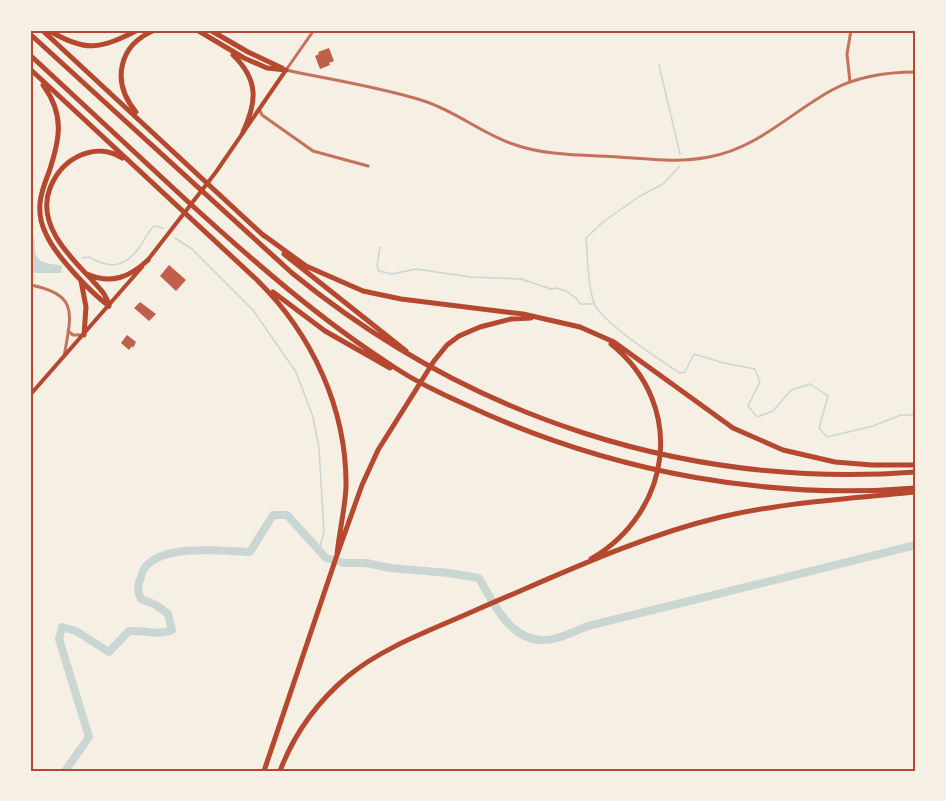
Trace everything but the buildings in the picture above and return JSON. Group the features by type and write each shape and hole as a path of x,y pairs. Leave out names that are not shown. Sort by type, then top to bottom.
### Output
{"highway":[{"path":"42,30 306,273 417,360"},
{"path":"48,30 76,43 93,46 107,44 138,30"},
{"path":"146,125 127,99 121,72 130,48 139,39 155,30"},
{"path":"197,30 244,58 267,68 286,70"},
{"path":"210,30 286,70"},
{"path":"30,34 275,259 321,297 376,336 443,375 526,413 601,439 675,458 802,474 916,472"},
{"path":"225,48 240,62 252,85 253,108 243,132"},
{"path":"30,55 292,294 330,324 408,376"},
{"path":"32,72 257,280 288,313 303,336 322,373 342,432 346,476 344,513 337,555"},
{"path":"32,72 50,96 59,126 56,152 41,193 41,220 48,240 80,279 109,306"},
{"path":"109,306 108,298 57,239 48,220 47,198 54,179 63,167 74,158 96,151 118,156 148,178"},
{"path":"262,234 306,266 363,291 401,299 548,319 576,325 624,349 727,424 769,445 795,454 835,462 916,465"},
{"path":"84,271 97,278 115,279 134,272 148,260"},
{"path":"80,279 86,307 84,335"},
{"path":"257,280 325,331 367,356 433,389 529,432 588,452 644,468 720,482 805,490 916,490"},
{"path":"264,771 337,555 373,460 442,351 459,336 480,327 518,319 548,319"},
{"path":"574,569 609,548 634,522 652,492 660,460 658,422 648,390 626,358 598,335"},
{"path":"280,771 306,721 349,675 390,649 498,600 655,537 722,517 795,504 916,490"}],"main road":[{"path":"30,395 148,260 216,172 286,70"}],"street":[{"path":"314,30 286,70 424,101 442,108 493,136 530,149 564,154 670,160 709,157 743,147 773,130 825,94 850,82 882,74 916,72"},
{"path":"850,82 847,54 851,30"},
{"path":"259,109 262,115 313,151 368,166"},
{"path":"30,285 64,297 68,305 68,331 64,357"},
{"path":"68,331 74,335 84,335"}],"shaded area":[{"path":"30,235 33,235 38,258 41,261 62,266 61,273 30,273"}],"waterway":[{"path":"659,65 680,154"},
{"path":"679,167 663,184 640,196 603,222 586,238 589,279 594,303 608,321 632,341 680,373 685,372 694,354 755,369 760,382 748,406 757,417 773,411 791,390 810,384 828,396 819,428 827,437 873,426 901,415 916,415"},
{"path":"82,258 89,257 109,265 121,263 132,256 154,226 163,228"},
{"path":"175,238 192,249 253,310 296,372 313,417 319,448 324,532 319,550"},
{"path":"380,247 377,266 379,271 392,274 416,269 471,277 521,279 551,289 566,291 580,304 593,304"},
{"path":"65,771 89,737 59,639 62,627 76,631 109,652 129,631 156,633 172,630 168,614 156,605 141,599 138,588 146,566 156,558 181,551 250,552 273,515 287,515 326,558 344,563 366,563 479,578 492,602 509,624 529,638 542,640 561,637 588,626 916,545"}]}
